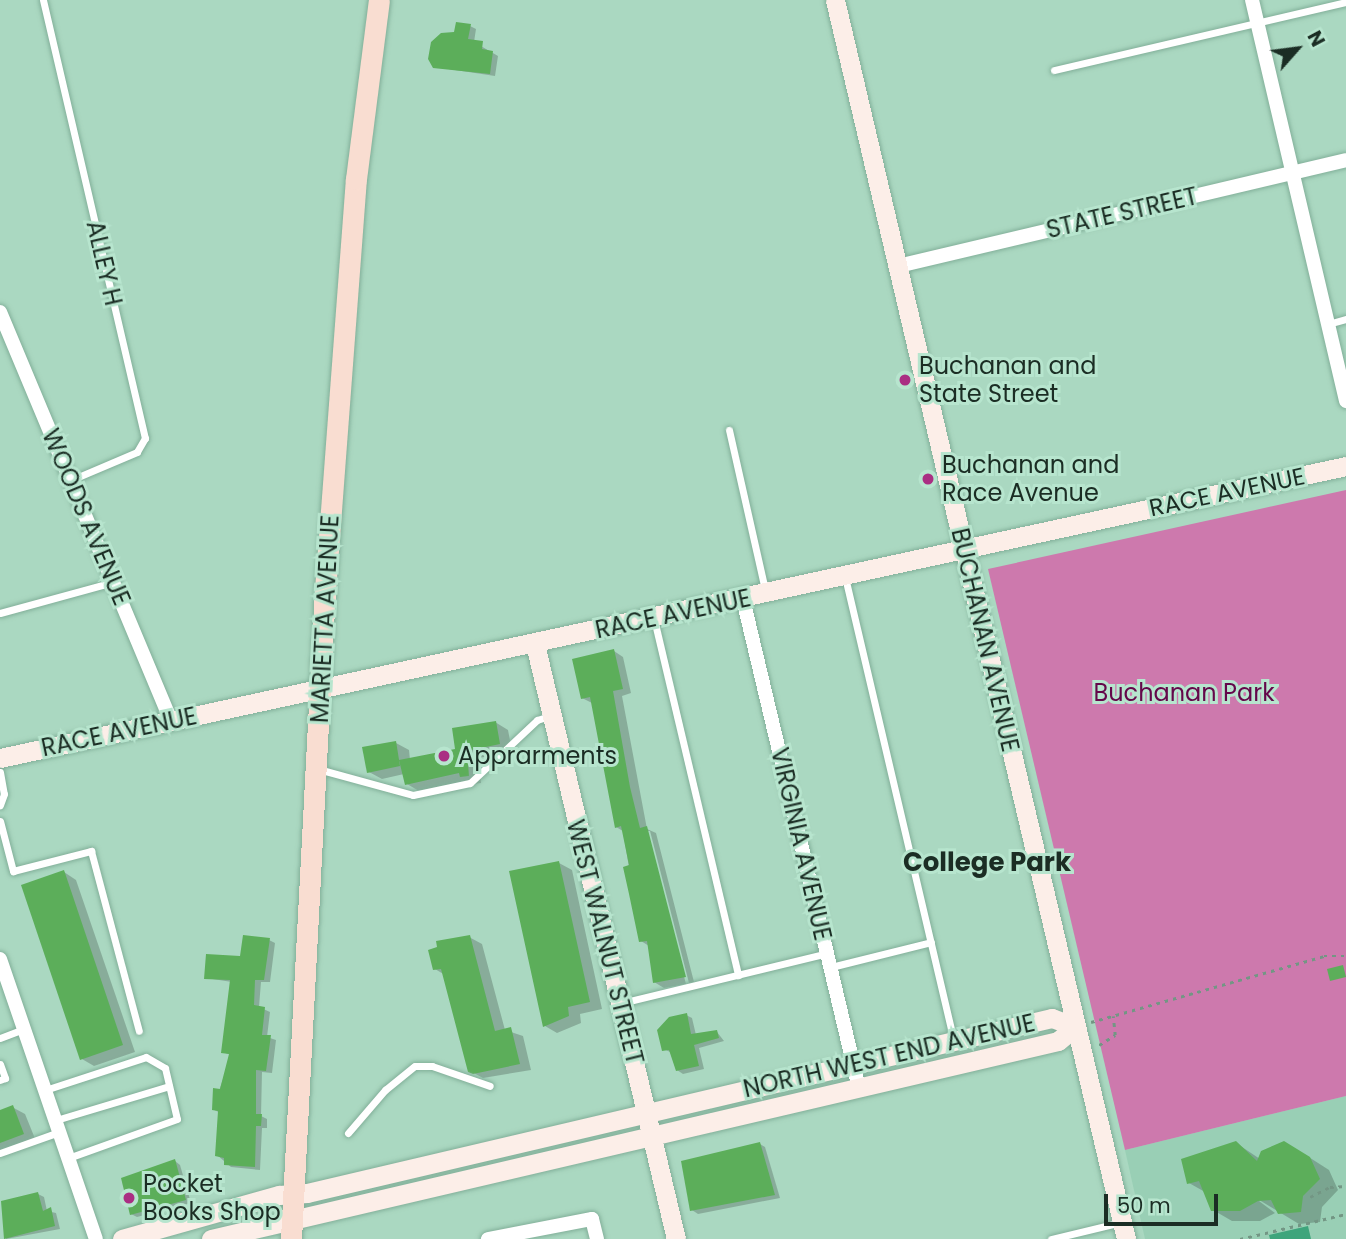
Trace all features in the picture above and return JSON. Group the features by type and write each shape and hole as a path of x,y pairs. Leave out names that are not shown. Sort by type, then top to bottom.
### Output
{"main road":[{"name":"MARIETTA AVENUE","path":"291,1229 320,690 354,203 379,0"}],"street":[{"name":"BUCHANAN AVENUE","path":"835,0 1124,1231"},
{"path":"1252,0 1346,401"},
{"name":"STATE STREET","path":"898,266 1346,160"},
{"name":"WOODS AVENUE","path":"0,312 171,721"},
{"name":"RACE AVENUE","path":"0,758 654,619 1346,466"},
{"name":"VIRGINIA AVENUE","path":"743,599 859,1088"},
{"name":"WEST WALNUT STREET","path":"536,644 676,1239"},
{"path":"0,959 96,1239"},
{"name":"NORTH WEST END AVENUE","path":"122,1239 293,1194 1052,1018 1074,1027 1058,1041 652,1137 291,1229 211,1239"},
{"path":"488,1239 592,1219 597,1239"}],"lane":[{"name":"ALLEY H","path":"43,0 145,438 137,452 70,481"},
{"path":"1054,70 1346,2"},
{"path":"1328,324 1346,319"},
{"path":"729,430 766,594"},
{"path":"845,576 954,1041"},
{"path":"0,613 113,582"},
{"path":"654,619 738,975"},
{"path":"317,768 413,795 470,783 537,720 552,715"},
{"path":"0,772 4,794 0,804"},
{"path":"0,821 13,871 91,851 139,1031"},
{"path":"620,1003 738,975 931,942"},
{"path":"0,1038 24,1029"},
{"path":"45,1090 146,1057 165,1068 177,1119 68,1158"},
{"path":"0,1064 5,1078 0,1080"},
{"path":"348,1133 386,1090 415,1066 432,1066 458,1079 490,1086"},
{"path":"0,1153 57,1126 169,1086"},
{"path":"1051,1239 1124,1231"}],"path":[{"path":"1074,1027 1324,956 1346,956"},
{"path":"1097,1045 1115,1035 1113,1016"},
{"path":"1310,1197 1330,1187 1346,1186"},
{"path":"1240,1239 1346,1214"}],"shaded area":[{"path":"1346,1096 1346,1239 1145,1239 1125,1150"},
{"path":"1308,1226 1311,1239 1270,1239 1269,1235"}],"green space":[{"name":"Buchanan Park","path":"1346,490 1346,1096 1125,1150 988,569"}],"building":[{"path":"456,22 471,24 468,39 483,41 482,49 493,51 490,74 433,68 428,59 431,42 441,33 454,32"},
{"path":"614,649 623,689 613,691 630,787 640,828 647,826 686,977 653,983 647,941 639,942 623,867 629,865 621,826 615,828 590,697 581,699 572,659"},
{"name":"Apprarments","path":"496,721 500,744 467,751 469,776 460,777 459,773 405,785 399,760 455,749 452,728"},
{"path":"396,741 400,766 367,773 362,747"},
{"path":"559,861 590,1002 568,1007 569,1016 543,1027 509,871"},
{"path":"64,870 123,1045 80,1060 21,885"},
{"path":"243,935 270,938 264,980 255,980 254,1005 265,1007 262,1035 271,1035 266,1071 256,1070 256,1114 262,1114 261,1126 256,1126 255,1167 224,1165 224,1158 215,1156 218,1111 212,1110 213,1088 220,1089 229,1054 221,1053 230,980 204,979 206,954 240,956"},
{"path":"470,935 495,1031 511,1027 520,1064 473,1074 468,1072 441,969 433,970 428,950 437,947 436,941"},
{"path":"1343,965 1346,977 1330,981 1327,969"},
{"path":"687,1013 691,1034 717,1030 719,1038 694,1045 699,1066 676,1071 669,1050 662,1051 657,1030 669,1017"},
{"path":"13,1105 24,1134 0,1143 0,1110"},
{"path":"1236,1141 1257,1161 1261,1151 1284,1141 1310,1157 1320,1179 1303,1196 1301,1212 1278,1214 1271,1200 1258,1201 1240,1211 1211,1211 1199,1181 1187,1184 1181,1159"},
{"path":"760,1142 775,1195 690,1211 681,1161"},
{"path":"175,1159 186,1200 130,1215 121,1178"},
{"path":"38,1192 43,1211 51,1207 55,1226 4,1239 1,1201"}],"place":[{"name":"Buchanan and State Street","path":"905,380"},
{"name":"Buchanan and Race Avenue","path":"928,479"},
{"name":"Apprarments","path":"444,756"},
{"name":"Pocket Books Shop","path":"129,1198"}],"district":[{"name":"College Park","path":"987,863"}]}
